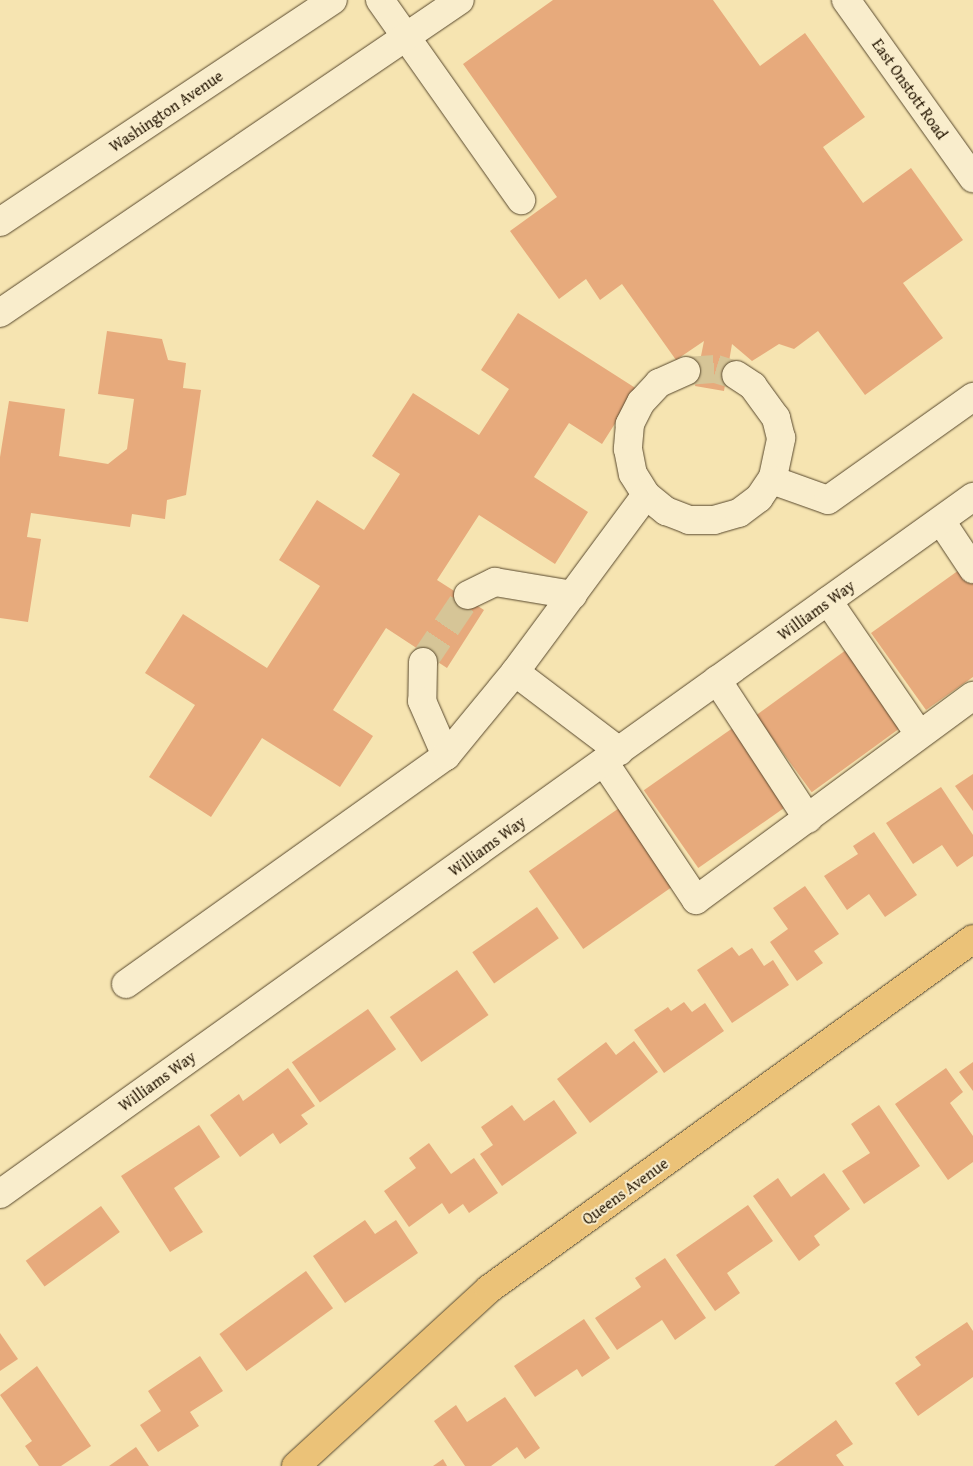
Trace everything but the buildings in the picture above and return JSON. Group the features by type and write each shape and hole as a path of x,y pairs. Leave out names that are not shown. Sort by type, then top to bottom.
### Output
{"main road":[{"name":"Queens Avenue","path":"296,1466 489,1289 973,939"}],"street":[{"name":"Washington Avenue","path":"0,222 333,0"},
{"path":"380,0 521,200"},
{"path":"4,302 246,150 405,36 460,0"},
{"name":"East Onstott Road","path":"846,0 973,178"},
{"path":"686,371 659,384 641,402 630,424 629,457 646,495 674,514 714,520 739,513 759,498 772,480 780,458 776,418 760,393 736,375"},
{"path":"772,480 828,500 973,397"},
{"path":"126,984 446,756 515,672 646,495"},
{"name":"Williams Way","path":"0,1194 973,498"},
{"path":"940,521 973,569"},
{"path":"468,595 495,582 573,595"},
{"path":"828,601 920,734"},
{"path":"423,662 422,701 446,756"},
{"path":"515,672 611,756 696,900 973,696"},
{"path":"717,680 808,819"}],"tunnel":[{"path":"686,371 716,369 736,375"},
{"path":"423,662 468,595"}]}
